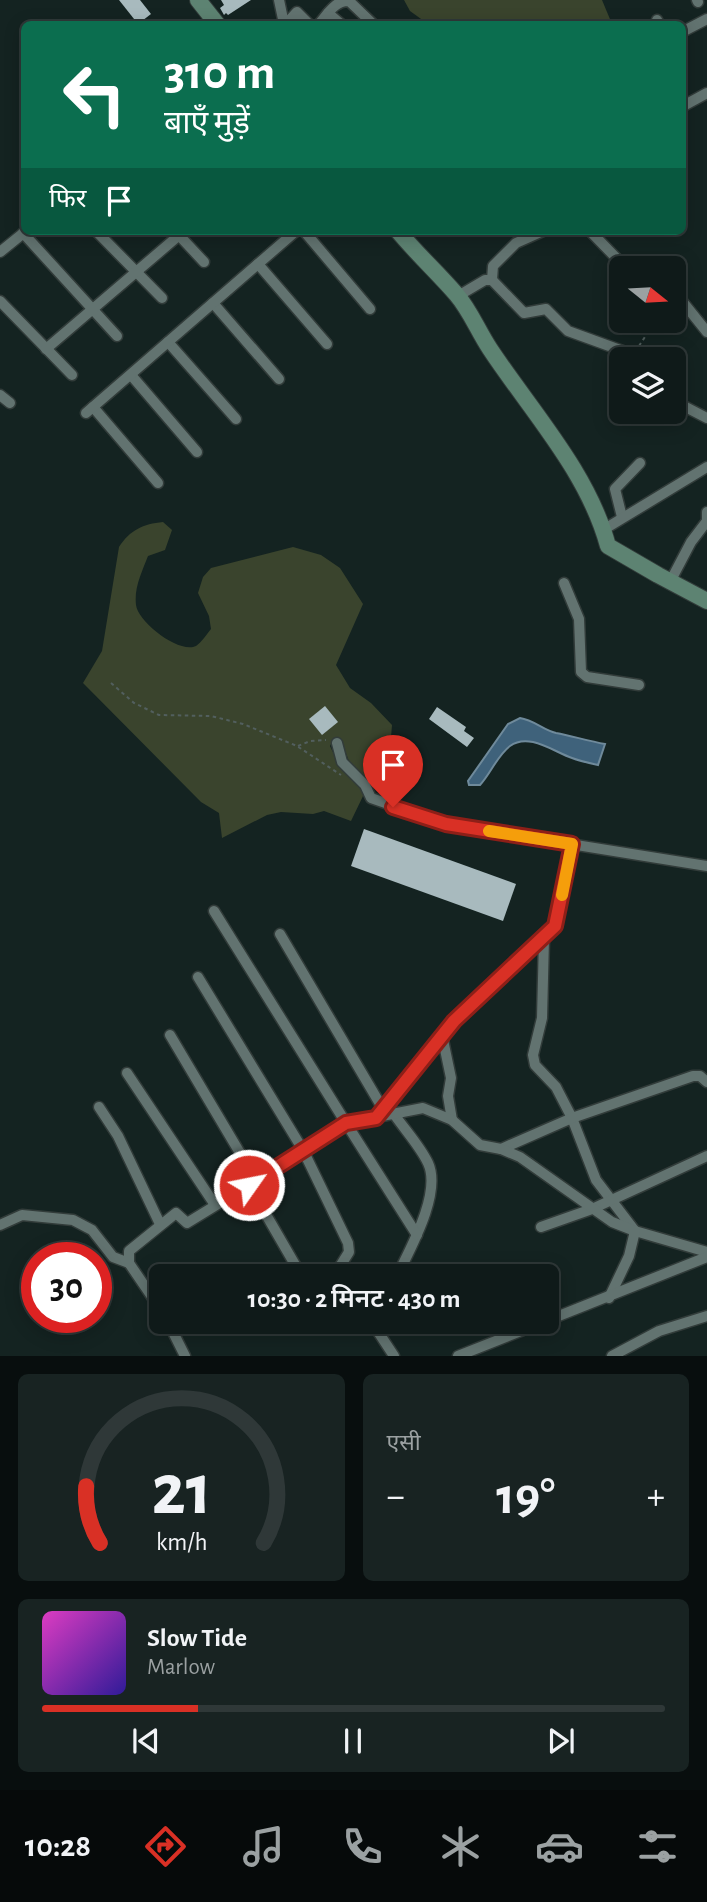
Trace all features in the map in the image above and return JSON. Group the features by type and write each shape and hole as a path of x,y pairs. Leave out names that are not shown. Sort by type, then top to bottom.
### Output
{"street":[{"path":"198,0 215,21"},
{"path":"279,0 284,21"},
{"path":"321,21 339,3 349,1 370,21"},
{"path":"288,21 297,12 306,21"},
{"path":"328,13 337,21"},
{"path":"686,30 707,19"},
{"path":"686,104 707,93"},
{"path":"0,252 21,234"},
{"path":"27,235 117,336"},
{"path":"100,235 162,298"},
{"path":"46,349 177,235"},
{"path":"181,235 204,262"},
{"path":"158,483 90,410 291,235"},
{"path":"307,235 370,309"},
{"path":"407,235 458,296 490,349 550,432 572,467 608,546 707,601"},
{"path":"492,280 493,266 516,243 534,235"},
{"path":"594,235 614,256"},
{"path":"258,264 327,344"},
{"path":"458,296 485,280 492,280 524,313 546,309 568,331 609,347"},
{"path":"0,301 72,375"},
{"path":"214,303 279,379"},
{"path":"686,306 707,332"},
{"path":"168,342 236,419"},
{"path":"131,375 197,452"},
{"path":"0,395 10,403"},
{"path":"686,407 707,418"},
{"path":"622,517 615,489 640,463"},
{"path":"603,530 707,467"},
{"path":"670,582 691,542 707,521 707,512"},
{"path":"564,583 579,619 581,672 587,677 639,685"},
{"path":"337,743 342,762 365,785 371,797 406,811 446,824 707,866"},
{"path":"384,1114 442,1035 462,1013 555,926 572,844"},
{"path":"214,911 417,1235"},
{"path":"280,934 384,1114 428,1164 431,1175 430,1194 417,1235 403,1264"},
{"path":"544,939 542,1018 533,1055 540,1071 556,1087 572,1118 591,1171 635,1231"},
{"path":"198,977 303,1150 348,1243 349,1252 342,1264"},
{"path":"170,1035 253,1183 294,1264"},
{"path":"442,1035 451,1078 448,1096 452,1120"},
{"path":"127,1073 215,1205"},
{"path":"501,1149 572,1118 693,1076 700,1076 707,1082"},
{"path":"99,1107 134,1167 160,1224"},
{"path":"149,1292 129,1263 129,1251 176,1213 187,1223 346,1123 423,1108 452,1120 480,1145 501,1149 520,1157 612,1222 707,1255"},
{"path":"541,1227 592,1209 707,1156"},
{"path":"0,1225 22,1215 74,1220 92,1230 113,1257 129,1263"},
{"path":"608,1298 629,1255 635,1231"},
{"path":"458,1356 608,1298 707,1255"},
{"path":"612,1356 659,1331 707,1316"},
{"path":"175,1334 185,1356"},
{"path":"380,1334 394,1356"}],"path":[{"path":"111,683 134,703 159,715 211,716 243,724 297,746 339,775 351,776 354,772"},
{"path":"297,746 321,739 337,743"}],"green space":[{"path":"404,0 602,0 611,21 424,21 410,11"},
{"path":"163,522 172,530 165,550 148,556 137,586 136,605 138,612 151,628 170,641 189,647 196,646 211,629 209,616 198,593 203,577 211,568 293,547 321,555 340,568 363,604 336,665 350,688 371,703 392,725 390,750 372,784 349,761 340,738 334,738 330,746 364,794 351,821 324,811 313,814 281,812 267,815 222,838 219,813 201,802 83,683 102,651 119,547 138,529"}],"water":[{"path":"520,718 551,732 605,744 598,765 575,759 541,744 517,742 501,755 480,785 469,785 468,781 508,724"}],"building":[{"path":"119,0 140,0 151,14 142,21 136,21"},
{"path":"221,0 251,0 224,15 220,8 224,5"},
{"path":"325,706 338,722 322,735 309,719"},
{"path":"437,707 466,727 464,731 474,738 467,747 429,719"},
{"path":"364,829 516,884 503,921 351,866"}],"slow traffic":[{"path":"489,831 572,844 562,895"}],"route":[{"path":"249,1185 346,1123 376,1118 454,1021 551,932 558,920 572,844 446,824 393,807"}]}
